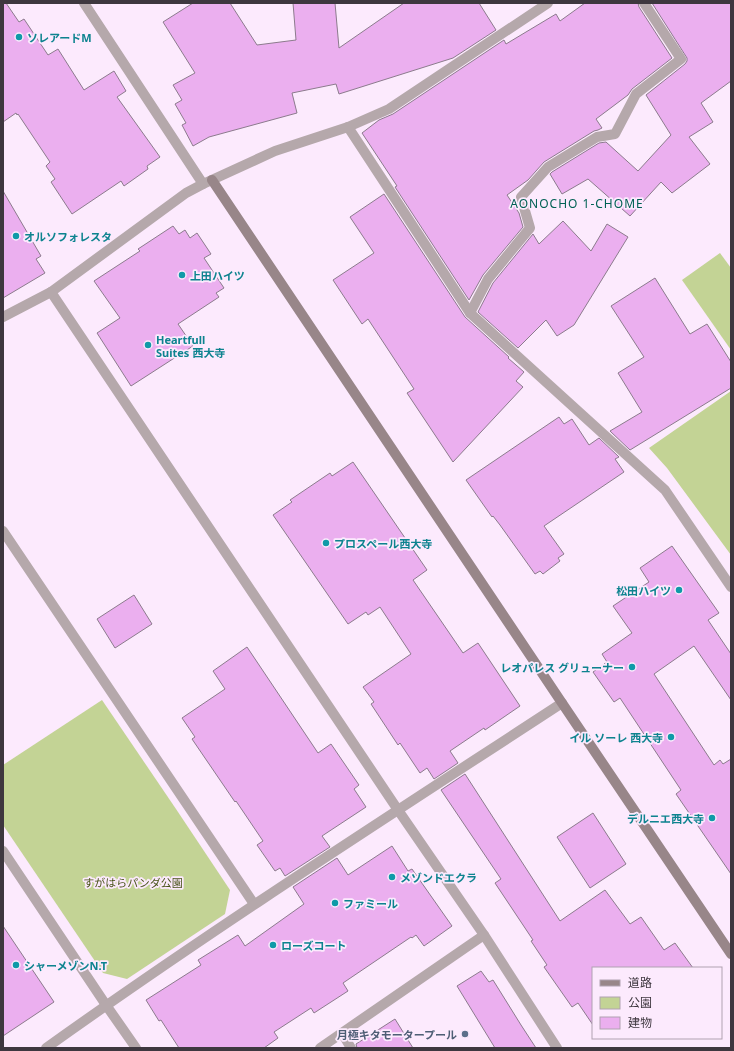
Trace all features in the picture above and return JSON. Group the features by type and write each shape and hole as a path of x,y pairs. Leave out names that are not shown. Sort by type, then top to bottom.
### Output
{"street":[{"path":"84,3 562,703 731,954"},
{"path":"3,317 51,292 186,193 276,151 389,110 548,3"},
{"path":"470,313 488,279 530,228 521,197 548,167 598,137 615,134 636,94 681,59 644,3"},
{"path":"348,126 470,313 665,490 731,586"},
{"path":"51,292 398,810 484,935 557,1048"},
{"path":"3,531 254,904"},
{"path":"46,1048 106,1005 254,904 562,703"},
{"path":"3,851 136,1048"},
{"path":"320,1048 484,935"},
{"path":"342,1033 352,1048"}],"green space":[{"path":"720,253 731,268 731,350 682,280"},
{"path":"731,391 731,555 667,468 649,448"},
{"name":"すがはらパンダ公園","path":"102,700 230,890 225,914 127,979 103,973 3,825 3,765"}],"building":[{"path":"3,3 6,3 19,22 24,19 48,55 58,49 84,90 114,71 126,91 117,97 160,157 147,166 148,169 124,186 121,181 72,214 51,182 55,179 46,166 50,162 18,114 17,115 16,113 3,122"},
{"path":"193,3 230,3 257,45 296,40 293,3 335,3 339,48 404,3 479,3 496,30 453,58 339,94 336,84 292,93 297,113 209,137 193,146 182,125 186,123 175,104 182,100 173,85 195,73 163,22"},
{"path":"585,3 638,3 639,7 672,58 632,89 628,95 596,119 602,128 594,131 544,162 528,180 507,195 519,213 523,227 483,275 469,300 395,187 397,186 362,133 379,120 393,114 504,40 506,44 556,14 560,21"},
{"path":"652,3 731,3 731,81 701,103 713,122 689,137 710,164 672,193 661,182 630,216 588,179 562,194 550,174 599,143 606,142 638,171 671,135 646,95 685,64 687,58"},
{"name":"オルソフォレスタ","path":"3,191 41,256 36,259 45,273 3,298"},
{"path":"384,194 465,317 524,372 516,381 523,387 453,462 407,393 414,389 368,319 362,324 333,280 374,253 350,217"},
{"path":"563,221 591,251 607,224 628,237 574,325 557,336 546,320 518,348 478,312 493,283 533,234 539,244"},
{"path":"173,226 179,234 185,230 190,238 197,233 211,254 204,258 224,288 216,293 219,297 178,324 193,346 131,386 97,333 120,318 94,281 140,251 138,249"},
{"path":"655,278 690,334 707,324 731,362 731,388 630,450 610,431 642,412 618,373 644,357 611,306"},
{"path":"559,417 564,424 572,419 589,445 599,438 619,457 615,459 624,472 544,526 564,554 558,558 560,561 543,574 540,571 535,574 466,480"},
{"path":"353,462 427,570 413,580 463,653 478,643 520,706 485,730 484,728 450,751 458,763 434,779 427,768 420,773 400,743 398,745 371,704 374,702 363,687 411,654 380,607 368,615 366,612 348,624 273,515 292,502 290,500 330,473 332,476"},
{"path":"672,546 719,613 708,620 731,654 731,700 694,646 654,674 714,765 720,760 723,764 731,759 731,874 676,794 681,790 620,698 614,702 593,672 607,662 602,654 632,633 613,606 649,582 640,568"},
{"path":"134,595 152,624 115,648 97,619"},
{"path":"247,647 318,753 331,744 359,785 354,789 366,807 322,836 330,847 285,876 280,868 275,871 257,845 263,841 192,739 195,737 182,718 225,689 213,671"},
{"path":"465,774 560,921 605,890 630,924 641,917 664,950 675,943 692,967 592,967 592,1024 578,1003 572,1007 544,967 547,965 531,941 533,940 495,883 501,879 441,790"},
{"path":"593,813 626,864 590,888 557,837"},
{"path":"392,846 408,871 412,869 452,926 424,946 416,935 412,938 411,937 343,983 348,991 314,1013 311,1008 274,1032 278,1038 264,1048 179,1048 146,1000 201,965 198,960 238,935 245,946 304,904 293,887 337,858 348,875"},
{"name":"シャーメゾンN.T","path":"3,926 54,1002 3,1036"},
{"path":"481,971 489,982 493,980 536,1048 495,1048 457,986"},
{"path":"395,1019 413,1048 357,1048 356,1044"}],"place":[{"name":"ソレアードM","path":"19,37"},
{"name":"オルソフォレスタ","path":"16,236"},
{"name":"上田ハイツ","path":"182,275"},
{"name":"Heartfull Suites 西大寺","path":"148,345"},
{"name":"プロスペール西大寺","path":"326,543"},
{"name":"松田ハイツ","path":"679,590"},
{"name":"レオパレス グリューナー","path":"632,667"},
{"name":"イル ソーレ 西大寺","path":"671,737"},
{"name":"デルニエ西大寺","path":"712,818"},
{"name":"メゾンドエクラ","path":"392,877"},
{"name":"ファミール","path":"335,903"},
{"name":"ローズコート","path":"273,945"},
{"name":"シャーメゾンN.T","path":"16,965"},
{"name":"月極キタモータープール","path":"465,1034"}],"district":[{"name":"AONOCHO 1-CHOME","path":"577,203"}]}
